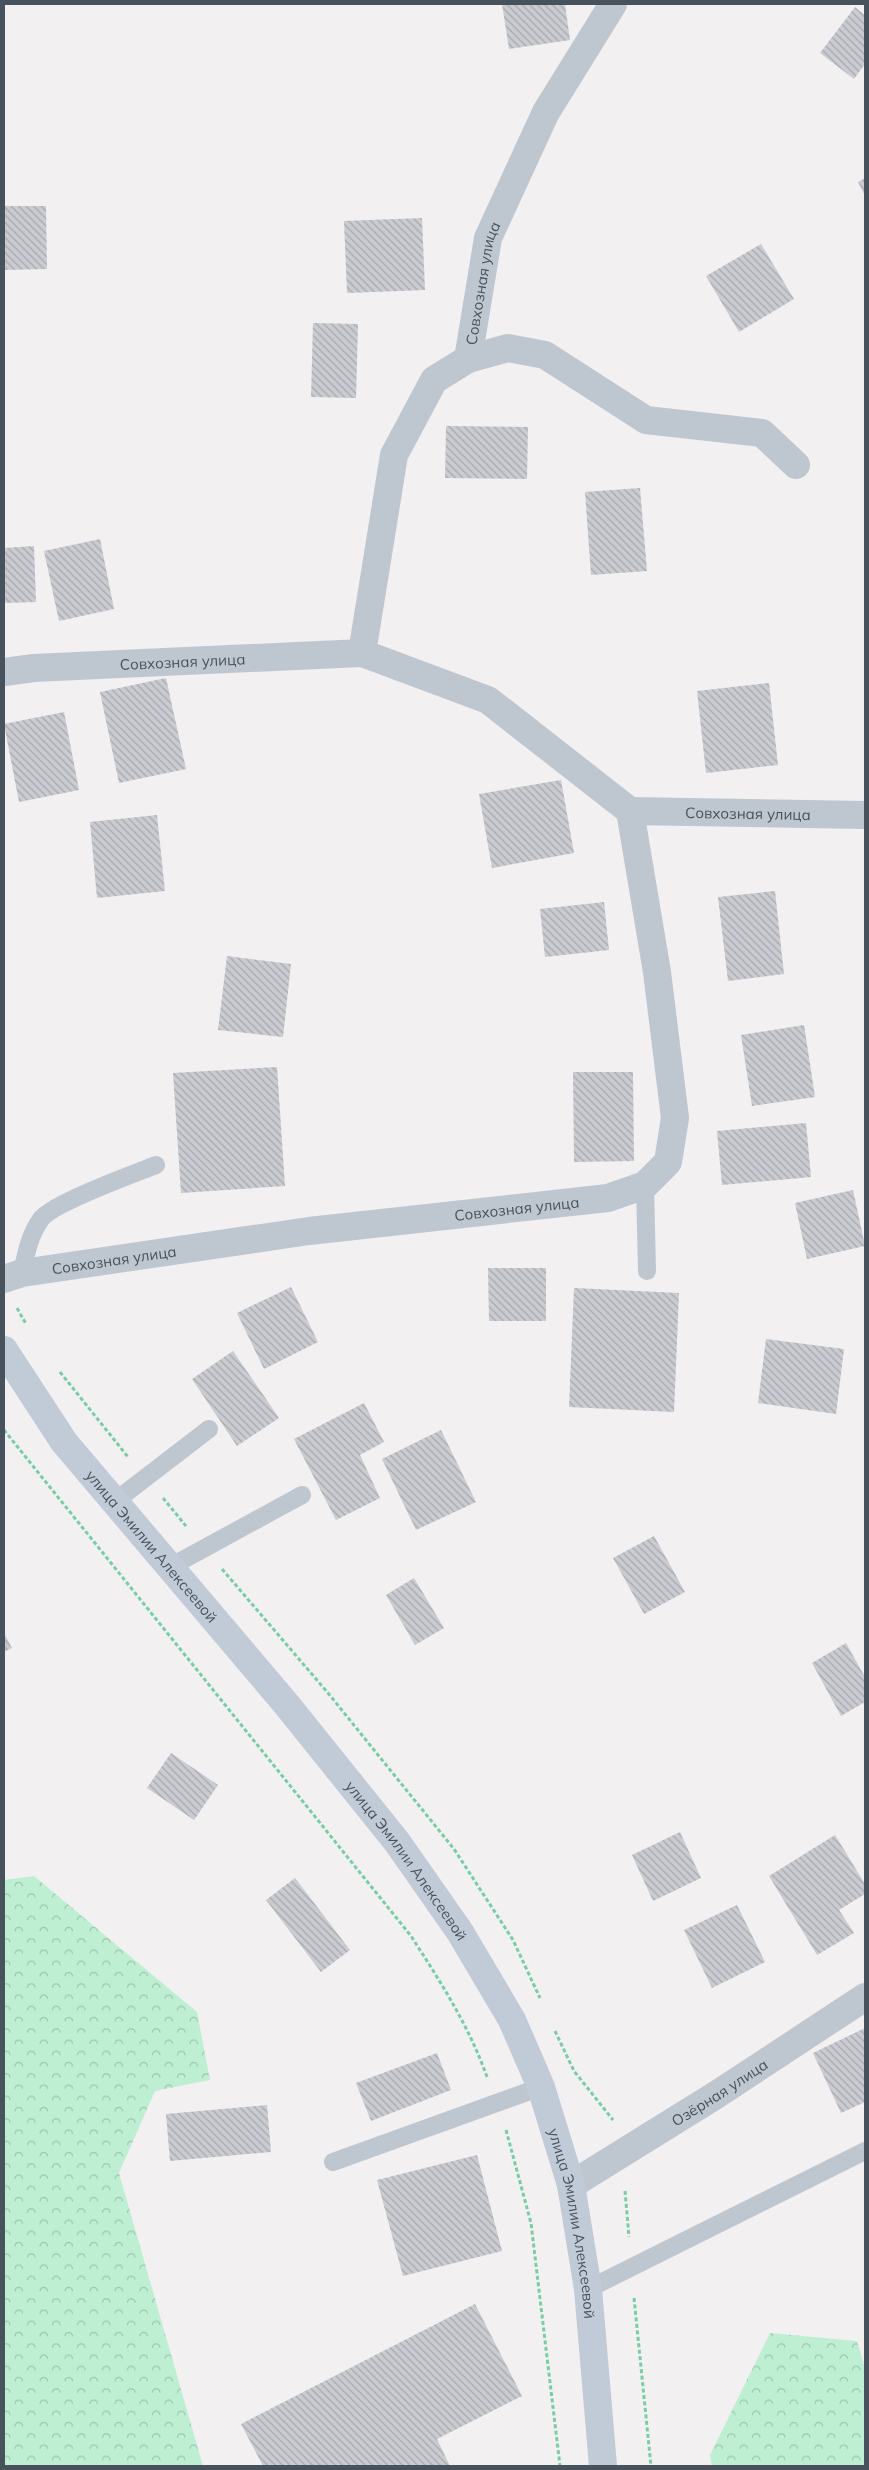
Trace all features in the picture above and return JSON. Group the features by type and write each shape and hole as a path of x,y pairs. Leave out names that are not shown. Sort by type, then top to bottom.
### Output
{"street":[{"name":"Совхозная улица","path":"362,653 394,455 434,380 468,359 488,238 546,112 613,4"},
{"path":"468,359 508,348 545,355 646,420 762,433 796,465"},
{"name":"Совхозная улица","path":"4,672 34,668 362,653 488,700 630,811 865,815"},
{"name":"Совхозная улица","path":"13,1276 309,1231 608,1198 645,1185 668,1162 675,1118 657,972 630,811"},
{"name":"улица Эмилии Алексеевой","path":"4,1352 64,1442 287,1705 397,1842 465,1940 512,2020 541,2087 571,2185 588,2289 603,2466"},
{"name":"Озёрная улица","path":"571,2185 716,2095 865,1997"}],"lane":[{"path":"13,1276 30,1238 42,1218 70,1201 156,1165"},
{"path":"645,1185 647,1271"},
{"path":"114,1502 209,1429"},
{"path":"170,1567 302,1494"},
{"path":"334,2162 541,2087"},
{"path":"588,2289 865,2151"}],"path":[{"path":"4,1430 411,1936 447,1992 479,2054 497,2103 511,2145 531,2223 560,2466"}],"green space":[{"path":"34,1876 197,2012 210,2080 155,2091 119,2173 203,2466 4,2466 4,1880"},
{"path":"770,2333 857,2341 865,2368 865,2466 712,2466 710,2455"}],"building":[{"path":"502,4 565,4 570,40 509,49"},
{"path":"855,7 865,15 865,64 854,79 820,53"},
{"path":"865,178 865,196 858,182"},
{"path":"4,206 46,206 47,269 4,270"},
{"path":"422,218 425,290 347,293 344,221"},
{"path":"761,244 794,299 739,332 706,276"},
{"path":"313,323 358,324 356,398 311,397"},
{"path":"446,426 528,427 527,479 445,478"},
{"path":"640,488 647,571 591,575 585,492"},
{"path":"100,539 114,609 59,621 44,551"},
{"path":"34,546 36,602 4,603 4,548"},
{"path":"166,678 186,769 119,783 100,692"},
{"path":"769,683 778,765 706,773 697,691"},
{"path":"64,712 79,790 19,802 4,724"},
{"path":"561,780 574,853 492,868 479,794"},
{"path":"157,815 165,891 97,898 90,822"},
{"path":"775,891 784,974 728,981 718,897"},
{"path":"604,902 609,950 545,957 540,909"},
{"path":"227,956 291,964 283,1037 218,1030"},
{"path":"804,1025 815,1097 752,1106 741,1035"},
{"path":"277,1067 285,1186 181,1193 173,1073"},
{"path":"573,1072 633,1072 634,1161 574,1162"},
{"path":"806,1123 811,1177 722,1185 717,1131"},
{"path":"853,1190 865,1246 807,1259 795,1203"},
{"path":"488,1268 546,1268 546,1321 489,1321"},
{"path":"291,1287 318,1342 264,1369 237,1313"},
{"path":"574,1288 679,1293 674,1412 569,1407"},
{"path":"766,1339 844,1349 836,1414 758,1403"},
{"path":"233,1351 279,1418 237,1446 192,1379"},
{"path":"364,1403 384,1442 360,1455 380,1498 336,1520 294,1439"},
{"path":"441,1430 476,1502 416,1530 382,1459"},
{"path":"654,1536 685,1592 644,1614 613,1558"},
{"path":"414,1578 444,1628 415,1645 386,1595"},
{"path":"4,1633 12,1648 4,1652"},
{"path":"846,1643 865,1677 865,1702 841,1716 812,1663"},
{"path":"171,1753 218,1785 194,1820 147,1788"},
{"path":"680,1832 701,1878 653,1901 632,1855"},
{"path":"835,1835 865,1884 865,1894 839,1910 854,1933 817,1955 769,1876"},
{"path":"295,1878 350,1950 321,1972 266,1900"},
{"path":"737,1905 765,1962 712,1988 684,1930"},
{"path":"865,2028 865,2102 841,2113 813,2053"},
{"path":"437,2053 451,2090 371,2121 356,2083"},
{"path":"267,2105 271,2152 170,2161 166,2114"},
{"path":"477,2155 502,2251 403,2276 377,2180"},
{"path":"475,2304 522,2396 437,2439 450,2466 263,2466 241,2424"}]}
